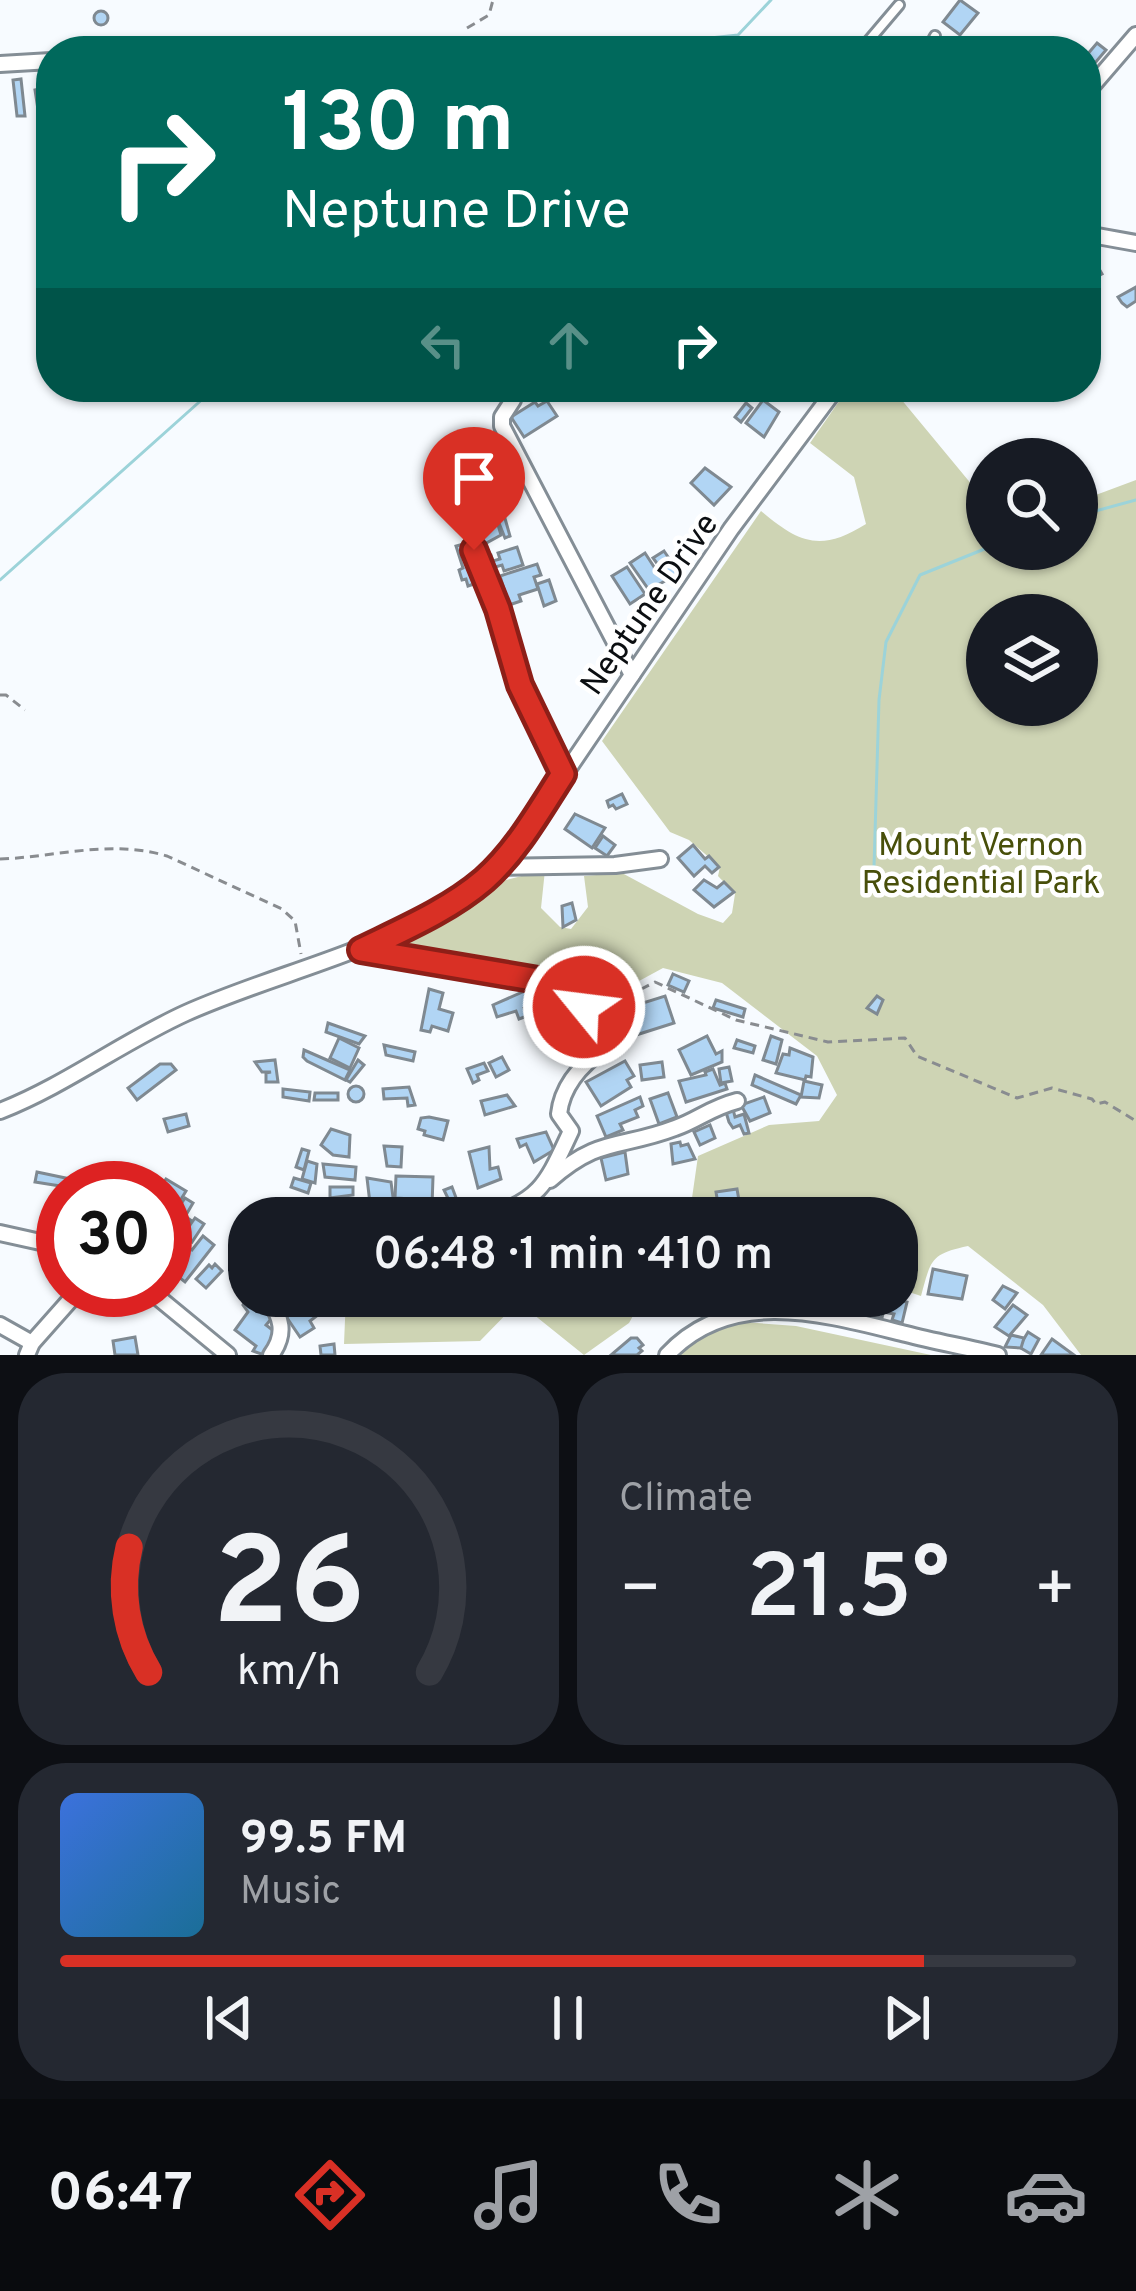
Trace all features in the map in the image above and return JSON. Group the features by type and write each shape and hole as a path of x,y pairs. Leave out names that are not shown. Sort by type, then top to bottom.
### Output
{"street":[{"path":"1101,76 1136,35"},
{"path":"0,64 36,62"},
{"path":"1101,237 1136,243"},
{"path":"512,402 502,425 632,675"},
{"name":"Neptune Drive","path":"0,1111 58,1085 181,1015 361,950 443,908 497,867 516,846 731,529 826,402"},
{"path":"474,550 498,609 520,685 563,774"},
{"path":"497,867 615,865 660,859"},
{"path":"361,950 538,980 564,990 592,1016 608,1040 561,1097 559,1114 571,1132 547,1184"},
{"path":"532,1197 577,1157 593,1149 669,1130 705,1109 737,1100"},
{"path":"0,1233 36,1241"},
{"path":"667,1355 706,1323 757,1310 857,1322 998,1355"},
{"path":"0,1325 30,1349 57,1317"},
{"path":"181,1317 227,1355"},
{"path":"271,1355 282,1333 280,1317"}],"lane":[{"path":"873,36 899,5"}],"path":[{"path":"467,28 489,15 494,0"},
{"path":"0,695 25,710"},
{"path":"0,859 100,847 167,856 282,909 295,921 302,951 299,974"},
{"path":"592,1016 655,982 736,1020 828,1042 904,1038 917,1056 1017,1098 1052,1088 1096,1104 1105,1102 1134,1117"}],"green space":[{"name":"Mount Vernon Residential Park","path":"839,402 903,402 966,478 966,570 1098,570 1098,494 1136,480 1136,1355 1081,1355 1043,1305 968,1246 934,1260 918,1295 918,1197 692,1197 698,1156 769,1125 819,1121 837,1095 817,1056 722,983 663,968 593,1006 552,977 380,950 491,884 545,870 541,908 560,927 571,929 588,907 584,876 622,873 723,923 732,913 735,894 718,876 720,867 689,840 670,832 602,741 761,511 788,531 811,540 836,538 866,524 854,477 810,443"},
{"path":"345,1317 503,1317 480,1341 344,1344"},
{"path":"537,1317 632,1317 629,1323 584,1355"},
{"path":"729,1321 796,1326 931,1355 675,1355"}],"building":[{"path":"960,0 978,13 960,35 943,22"},
{"path":"101,11 108,18 101,25 94,18"},
{"path":"21,79 25,116 17,116 13,80"},
{"path":"1136,287 1136,301 1127,307 1118,297"},
{"path":"535,402 538,406 548,402 557,416 524,437 511,417"},
{"path":"762,402 779,412 764,437 746,423"},
{"path":"746,403 752,408 741,422 735,417"},
{"path":"705,468 731,487 714,505 691,483"},
{"path":"504,515 510,536 505,538 497,518"},
{"path":"496,518 501,535 479,547 472,525"},
{"path":"467,543 480,582 468,586 459,570 463,568 456,546"},
{"path":"517,547 523,565 504,571 502,565 495,567 497,574 489,576 483,557 500,559 498,553"},
{"path":"664,551 679,573 649,590 630,563 645,553 660,576 664,573 653,558"},
{"path":"537,564 538,589 519,595 521,601 509,605 500,576"},
{"path":"627,567 645,594 630,604 612,576"},
{"path":"549,580 556,601 544,606 537,584"},
{"path":"622,794 627,804 609,807 607,801"},
{"path":"575,814 605,828 592,848 565,829"},
{"path":"603,836 615,845 607,856 595,848"},
{"path":"693,845 719,867 712,873 705,866 694,876 678,858"},
{"path":"704,880 717,888 724,882 734,892 714,907 694,890"},
{"path":"572,903 576,920 563,927 562,906"},
{"path":"673,974 689,981 684,992 668,985"},
{"path":"429,989 443,993 439,1009 453,1013 448,1031 432,1026 430,1032 421,1030"},
{"path":"527,990 532,1006 524,1008 527,1016 519,1019 516,1011 497,1017 493,1005"},
{"path":"665,996 674,1023 636,1035 627,1008"},
{"path":"877,996 883,1000 877,1014 867,1008"},
{"path":"716,1000 745,1009 743,1017 713,1008"},
{"path":"328,1023 365,1036 359,1044 326,1032"},
{"path":"707,1036 716,1054 722,1051 722,1062 691,1075 679,1050"},
{"path":"771,1036 782,1040 776,1064 763,1060"},
{"path":"339,1038 359,1048 350,1068 330,1058"},
{"path":"737,1040 755,1046 753,1053 734,1048"},
{"path":"384,1045 415,1052 413,1061 386,1055"},
{"path":"790,1048 813,1057 811,1077 805,1080 776,1073"},
{"path":"304,1050 350,1070 345,1080 307,1061"},
{"path":"502,1057 509,1070 496,1077 489,1063"},
{"path":"275,1060 278,1082 266,1082 266,1073 271,1072 262,1072 255,1062"},
{"path":"358,1060 364,1065 350,1082 346,1080"},
{"path":"625,1061 634,1076 627,1080 631,1087 601,1106 586,1082"},
{"path":"662,1062 664,1077 642,1080 640,1065"},
{"path":"484,1063 488,1071 477,1075 479,1080 473,1083 467,1069"},
{"path":"160,1064 171,1064 176,1070 137,1100 128,1088"},
{"path":"729,1067 732,1081 721,1083 719,1069"},
{"path":"713,1069 727,1089 686,1102 679,1081"},
{"path":"755,1075 801,1095 796,1104 752,1085"},
{"path":"804,1081 822,1085 819,1098 801,1097"},
{"path":"356,1086 364,1094 356,1102 348,1094"},
{"path":"409,1087 415,1105 408,1106 407,1098 384,1099 383,1089"},
{"path":"283,1089 310,1092 309,1101 283,1097"},
{"path":"315,1093 338,1093 338,1100 314,1100"},
{"path":"668,1093 677,1117 659,1124 650,1099"},
{"path":"507,1095 515,1106 485,1115 481,1101"},
{"path":"640,1097 643,1106 635,1110 638,1117 620,1124 623,1130 606,1137 597,1116"},
{"path":"764,1097 770,1113 750,1121 741,1105"},
{"path":"733,1109 735,1117 744,1114 749,1133 729,1122 726,1112"},
{"path":"186,1114 189,1126 168,1132 164,1119"},
{"path":"421,1118 448,1121 443,1140 418,1129"},
{"path":"710,1125 715,1138 700,1145 694,1132"},
{"path":"331,1129 350,1135 349,1157 333,1155 321,1145"},
{"path":"546,1132 554,1150 534,1162 526,1144 520,1147 517,1139"},
{"path":"680,1142 681,1146 688,1144 695,1159 673,1164 671,1144"},
{"path":"384,1146 402,1147 401,1167 387,1166"},
{"path":"489,1147 490,1169 498,1167 501,1179 478,1188 469,1152"},
{"path":"302,1149 309,1151 304,1170 296,1167"},
{"path":"625,1152 628,1174 606,1180 601,1158"},
{"path":"307,1161 317,1164 315,1183 302,1179"},
{"path":"323,1164 356,1167 355,1180 325,1177"},
{"path":"396,1176 433,1177 432,1197 395,1197"},
{"path":"294,1178 311,1183 308,1193 291,1187"},
{"path":"367,1178 391,1182 393,1197 369,1197"},
{"path":"330,1187 353,1187 353,1195 330,1197"},
{"path":"737,1189 738,1197 717,1197 716,1192"},
{"path":"195,1218 204,1224 192,1242"},
{"path":"203,1236 214,1245 192,1273 192,1250"},
{"path":"215,1264 222,1271 206,1288 196,1279"},
{"path":"933,1269 967,1276 962,1299 928,1294"},
{"path":"1003,1286 1017,1293 1005,1309 993,1300"},
{"path":"1013,1305 1027,1315 1009,1336 995,1327"},
{"path":"244,1317 271,1317 266,1325 279,1335 264,1355 253,1351 256,1346 235,1330"},
{"path":"286,1317 315,1317 310,1321 314,1328 300,1337"},
{"path":"1028,1332 1039,1339 1031,1354 1019,1347"},
{"path":"1011,1335 1024,1338 1021,1348 1005,1347"},
{"path":"135,1337 138,1355 115,1355 113,1341"},
{"path":"631,1338 643,1345 642,1351 611,1355"},
{"path":"1052,1339 1074,1355 1041,1355"},
{"path":"334,1344 335,1355 321,1355 320,1346"}],"waterway":[{"path":"729,36 738,35 771,0"},
{"path":"0,580 199,402"},
{"path":"1098,510 1136,500"},
{"path":"874,867 879,700 886,642 920,575 966,556"}],"route":[{"path":"474,550 498,609 520,685 563,774 516,846 482,883 361,950 538,980 564,990 584,1007"}]}
